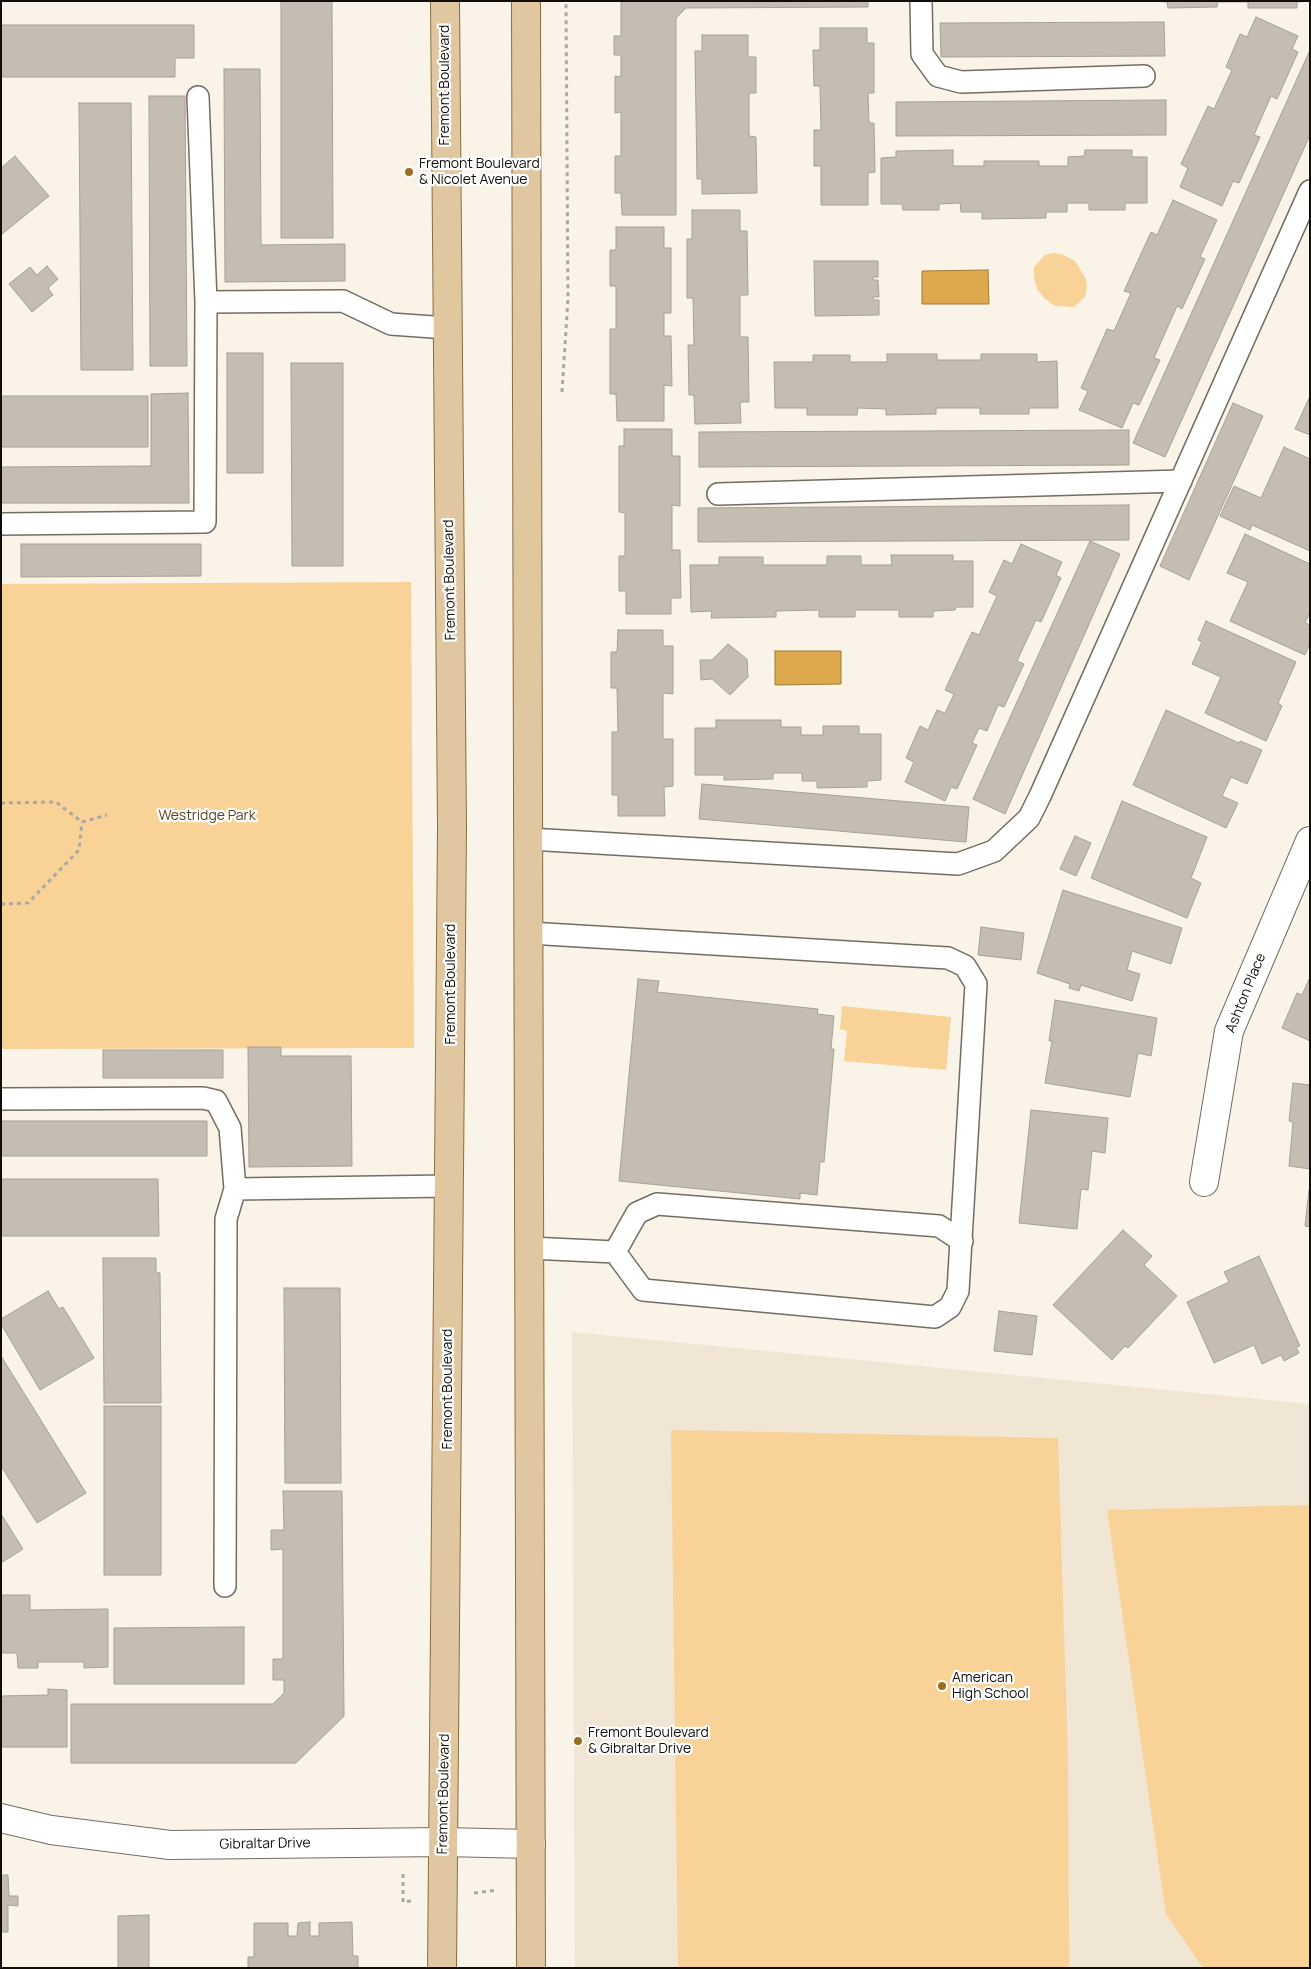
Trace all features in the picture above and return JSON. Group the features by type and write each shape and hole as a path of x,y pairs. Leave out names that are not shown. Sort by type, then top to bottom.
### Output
{"main road":[{"name":"Fremont Boulevard","path":"442,1968 452,818 445,1"},
{"path":"526,1 530,1968"}],"street":[{"name":"Ashton Place","path":"1204,1182 1229,1031 1310,841"},
{"name":"Gibraltar Drive","path":"1,1818 51,1830 170,1845 444,1842 531,1844"}],"lane":[{"path":"921,1 922,54 938,76 961,82 1144,76"},
{"path":"1,524 204,522 206,302 198,97"},
{"path":"529,839 958,864 994,851 1029,818 1310,191"},
{"path":"206,302 343,302 391,324 448,328"},
{"path":"718,494 1180,481"},
{"path":"529,934 948,958 965,966 976,984 958,1291 950,1307 935,1317 643,1290 615,1252"},
{"path":"1,1099 203,1098 216,1101 230,1128 235,1189 226,1219 225,1586"},
{"path":"235,1189 449,1186"},
{"path":"615,1252 638,1213 656,1204 939,1226 962,1241"},
{"path":"530,1248 615,1252"}],"path":[{"path":"562,396 568,300 566,1"},
{"path":"1,803 56,802 82,822"},
{"path":"82,822 107,815"},
{"path":"1,904 28,903 80,850 82,822"}],"shaded area":[{"path":"988,270 989,304 922,304 922,271"},
{"path":"775,651 841,651 841,684 775,685"},
{"name":"American High School","path":"572,1332 1310,1404 1310,1968 575,1968"}],"green space":[{"path":"1061,254 1075,261 1086,279 1085,297 1074,307 1055,306 1044,298 1037,289 1034,267 1045,255"},
{"name":"Westridge Park","path":"411,582 414,1048 1,1049 1,584"},
{"path":"842,1006 951,1017 946,1070 844,1061 847,1031 840,1029"},
{"path":"671,1430 1058,1438 1068,1762 1069,1968 678,1968"},
{"path":"1310,1505 1310,1968 1203,1968 1166,1914 1107,1510"}],"building":[{"path":"279,1 332,1 333,238 281,238 281,3"},
{"path":"621,1 868,1 868,7 686,8 676,18 676,215 622,215 621,193 615,193 615,156 621,156 621,112 615,113 615,76 621,77 621,55 614,55 614,36 621,36"},
{"path":"1153,1 1310,1 1297,2 1297,8 1248,8 1248,2 1218,2 1217,7 1168,8 1167,2"},
{"path":"1256,17 1298,36 1292,49 1298,52 1277,99 1271,96 1254,135 1260,137 1239,183 1233,181 1222,206 1180,187 1188,168 1181,164 1208,106 1214,109 1232,70 1226,67 1240,34 1247,37"},
{"path":"1164,22 1165,56 941,57 940,23"},
{"path":"1,25 194,25 194,58 175,58 175,77 1,77"},
{"path":"820,28 867,28 867,43 874,43 874,93 868,93 869,123 874,123 875,172 868,173 868,205 821,205 821,166 814,166 814,130 821,130 820,86 814,86 813,50 820,50"},
{"path":"702,35 748,35 748,57 756,57 756,93 749,93 749,136 756,137 757,193 702,194 702,179 697,179 695,51 702,51"},
{"path":"1310,50 1310,135 1165,457 1133,443"},
{"path":"224,69 260,69 261,245 345,244 345,281 225,282"},
{"path":"149,96 185,96 187,366 150,366"},
{"path":"1166,100 1166,135 896,136 896,102"},
{"path":"79,103 131,103 133,370 81,370"},
{"path":"953,150 953,166 984,166 984,161 1039,161 1039,166 1068,166 1068,157 1084,156 1085,150 1132,150 1132,157 1147,157 1147,203 1125,203 1125,210 1089,210 1089,203 1067,203 1067,212 1046,212 1046,218 982,219 982,212 961,212 960,203 939,204 939,210 903,210 902,204 881,204 881,158 896,157 896,151"},
{"path":"15,156 49,196 1,235 1,168"},
{"path":"1173,200 1217,220 1200,257 1205,259 1182,309 1177,306 1154,358 1160,360 1139,405 1133,403 1122,428 1079,410 1088,391 1081,388 1107,329 1114,331 1131,293 1124,291 1151,232 1157,235"},
{"path":"692,210 740,210 740,231 747,231 748,295 740,295 740,337 748,337 749,402 740,402 741,423 695,424 694,395 689,395 688,345 694,345 693,298 687,298 687,239 692,239"},
{"path":"616,227 664,227 664,248 671,248 671,313 664,313 664,336 671,336 672,386 664,385 664,421 617,421 616,394 610,394 610,329 616,329 616,286 610,286 610,250 616,250"},
{"path":"814,261 878,261 878,277 873,277 873,280 878,280 879,297 873,297 873,300 879,300 879,315 815,316"},
{"path":"47,266 58,279 48,288 53,295 32,312 9,284 30,267 37,275"},
{"path":"227,353 263,353 263,473 227,473"},
{"path":"887,354 937,354 937,360 981,360 981,354 1037,354 1037,362 1057,361 1058,408 1029,408 1029,414 980,414 980,408 936,408 936,414 886,415 886,409 858,408 857,415 807,415 807,408 775,408 774,362 813,362 813,355 850,355 850,362 887,362"},
{"path":"291,363 343,363 343,566 292,566"},
{"path":"188,393 189,503 1,503 1,467 151,466 151,394"},
{"path":"1,396 148,396 148,447 1,447"},
{"path":"1310,396 1310,435 1295,429"},
{"path":"1233,403 1263,416 1189,580 1160,566"},
{"path":"624,429 672,429 672,456 680,456 680,506 672,505 672,550 680,550 681,598 671,598 671,614 626,614 626,591 619,591 619,556 625,556 625,513 619,512 619,446 624,446"},
{"path":"1129,430 1129,465 699,467 699,432"},
{"path":"1284,447 1310,459 1310,551 1252,525 1250,530 1220,516 1234,486 1261,498"},
{"path":"1129,505 1129,540 698,542 698,508"},
{"path":"1245,534 1310,564 1310,612 1305,623 1310,625 1310,643 1305,655 1230,621 1248,582 1227,573"},
{"path":"1090,541 1120,554 1005,814 973,799"},
{"path":"21,544 201,544 201,576 21,577"},
{"path":"1021,544 1062,562 1056,575 1061,578 1041,622 1036,620 1017,661 1024,664 1004,707 998,705 987,731 979,728 972,743 977,745 957,789 951,787 945,801 905,782 914,762 906,758 920,726 928,730 937,710 945,713 954,694 945,690 972,632 979,635 997,596 989,592 1004,560 1012,564"},
{"path":"891,555 953,555 953,561 973,561 973,607 956,607 955,610 933,611 933,617 899,617 899,610 855,610 855,617 819,617 819,610 776,611 776,617 711,618 712,611 691,612 690,565 719,565 719,557 763,557 763,565 827,565 827,556 861,556 861,565 892,565"},
{"path":"1206,621 1296,662 1278,703 1282,706 1266,741 1205,713 1221,677 1192,664 1202,642 1198,640"},
{"path":"618,630 663,630 663,646 673,646 673,694 663,693 663,739 673,739 673,786 664,787 665,816 618,816 618,795 612,795 612,732 618,732 617,688 611,688 611,652 617,652"},
{"path":"728,644 747,659 748,677 730,695 712,679 701,680 700,660 712,660"},
{"path":"1166,710 1239,743 1240,741 1262,750 1247,784 1231,777 1222,796 1238,803 1226,828 1133,785"},
{"path":"716,720 781,720 781,727 801,727 801,735 823,735 823,726 859,726 859,734 881,734 881,780 867,781 867,787 817,788 817,781 802,781 802,773 773,773 773,779 724,780 724,775 695,775 695,728 716,728"},
{"path":"702,784 969,807 966,842 699,819"},
{"path":"1122,801 1207,837 1191,878 1201,883 1187,918 1091,878"},
{"path":"1075,836 1091,843 1076,876 1060,869"},
{"path":"1063,890 1182,928 1171,964 1132,951 1127,970 1140,974 1132,1001 1081,985 1079,991 1069,988 1070,984 1037,973"},
{"path":"981,927 1024,933 1021,960 978,955"},
{"path":"1310,977 1310,1041 1282,1028 1297,993 1302,995"},
{"path":"638,979 659,981 657,992 818,1009 817,1014 834,1016 831,1049 834,1049 824,1162 820,1162 817,1195 800,1193 800,1199 619,1181"},
{"path":"1055,1000 1157,1018 1151,1056 1138,1053 1130,1097 1045,1083 1052,1041 1049,1041"},
{"path":"248,1047 281,1047 281,1056 351,1056 352,1166 249,1167"},
{"path":"103,1050 223,1050 223,1078 103,1078"},
{"path":"1293,1083 1310,1085 1310,1169 1289,1166 1293,1122 1289,1121"},
{"path":"1031,1110 1108,1118 1105,1153 1092,1151 1088,1190 1081,1189 1077,1229 1019,1223"},
{"path":"1,1121 207,1121 207,1156 1,1156"},
{"path":"1,1179 158,1179 159,1236 1,1236"},
{"path":"1310,1191 1310,1227 1305,1226"},
{"path":"1123,1230 1152,1256 1144,1265 1177,1296 1128,1348 1125,1346 1112,1360 1053,1305"},
{"path":"1259,1256 1300,1346 1296,1347 1299,1353 1284,1361 1281,1355 1262,1364 1254,1345 1214,1363 1187,1302 1229,1282 1224,1272"},
{"path":"103,1258 156,1258 156,1272 160,1273 161,1403 104,1403"},
{"path":"284,1288 340,1288 341,1483 285,1483"},
{"path":"48,1291 59,1309 63,1307 94,1358 40,1390 1,1324 1,1319"},
{"path":"999,1311 1037,1316 1032,1355 994,1351"},
{"path":"1,1356 86,1493 37,1523 1,1466"},
{"path":"104,1406 161,1406 161,1575 104,1575"},
{"path":"283,1491 342,1491 344,1716 296,1763 71,1763 71,1704 273,1704 284,1693 284,1680 273,1680 273,1659 283,1659 283,1549 271,1550 271,1530 284,1530"},
{"path":"1,1514 23,1549 1,1563"},
{"path":"1,1595 30,1595 30,1610 108,1609 108,1667 84,1668 84,1662 38,1662 38,1668 18,1668 17,1653 1,1653"},
{"path":"244,1627 244,1684 114,1684 114,1628"},
{"path":"48,1689 67,1690 67,1747 1,1747 1,1696 48,1695"},
{"path":"1,1875 8,1875 9,1896 18,1896 18,1906 8,1905 8,1932 1,1932"},
{"path":"149,1915 149,1968 118,1968 118,1916"},
{"path":"310,1922 310,1936 319,1936 319,1923 352,1922 353,1956 358,1956 358,1968 248,1968 248,1957 254,1957 254,1923 288,1923 288,1936 297,1936 298,1923"}],"place":[{"name":"Fremont Boulevard & Nicolet Avenue","path":"409,172"},
{"name":"American High School","path":"942,1686"},
{"name":"Fremont Boulevard & Gibraltar Drive","path":"578,1741"}]}
